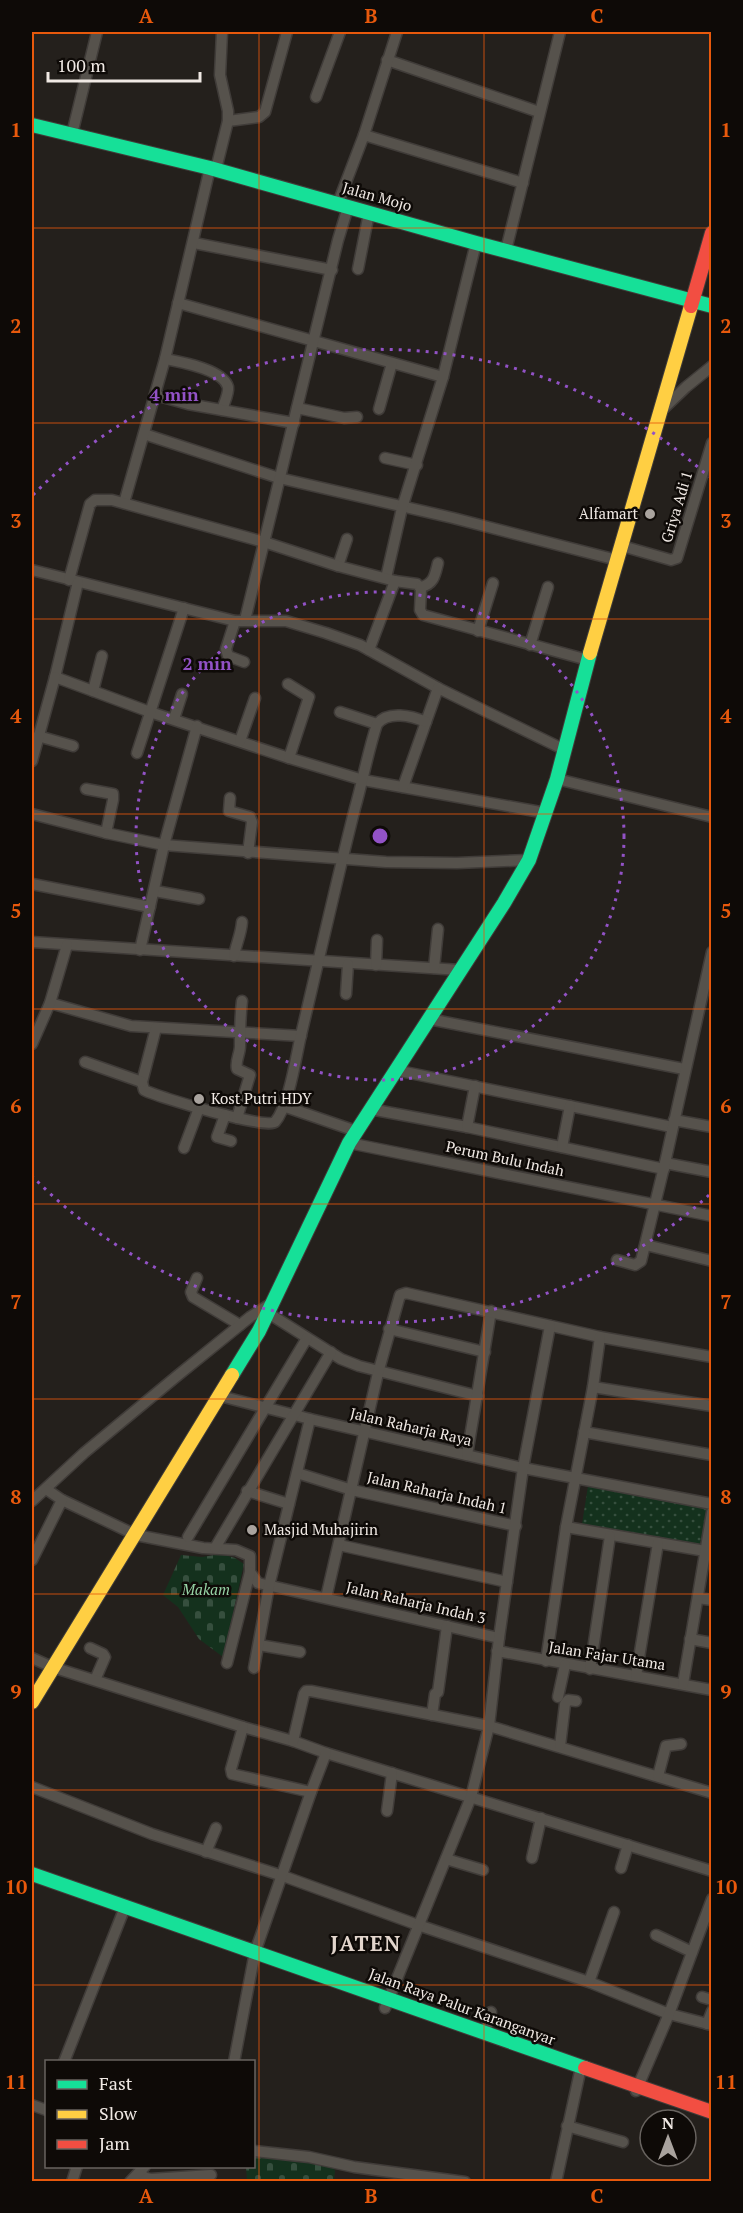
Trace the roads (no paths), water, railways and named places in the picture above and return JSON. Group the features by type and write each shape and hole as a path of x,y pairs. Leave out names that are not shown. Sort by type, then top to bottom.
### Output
{"main road":[{"name":"Jalan Mojo","path":"32,124 213,169 711,306"},
{"path":"32,1702 52,1666 136,1535 220,1396 270,1308 353,1137 504,903 529,860 556,779 711,233"},
{"name":"Jalan Raya Palur Karanganyar","path":"32,1874 120,1920"},
{"name":"Jalan Raya Palur Karanganyar","path":"32,1886 120,1920 252,1965 485,2032 578,2079"},
{"name":"Jalan Raya Palur Karanganyar","path":"387,2003 578,2079 636,2090 711,2112"},
{"name":"Jalan Raya Palur Karanganyar","path":"636,2090 711,2122"}],"street":[{"path":"72,134 98,32"},
{"path":"124,503 165,359 213,169 228,121 220,75 222,32"},
{"path":"228,121 259,117 265,112 287,32"},
{"path":"316,98 340,32"},
{"path":"244,662 228,656 226,649 240,620 264,542 332,270 343,205 397,32"},
{"path":"506,250 560,32"},
{"path":"387,60 539,112"},
{"path":"364,135 523,183"},
{"path":"358,269 369,213"},
{"path":"194,243 280,262 332,270"},
{"path":"369,650 390,579 402,508 443,377 476,243"},
{"path":"178,303 443,377"},
{"path":"165,359 202,367 225,382 228,390 222,410"},
{"path":"379,409 392,363"},
{"path":"662,410 710,369"},
{"path":"155,395 294,423"},
{"path":"297,408 344,418 357,417"},
{"path":"144,434 279,478 453,518 617,560"},
{"name":"Griya Adi 1","path":"621,546 671,560 677,558 711,444"},
{"path":"385,458 417,465"},
{"path":"32,761 55,677 90,504 100,499 124,503 264,542 338,566 413,583 421,587 434,580 438,563"},
{"path":"338,566 347,539"},
{"path":"32,570 240,620 291,622 349,641 438,688 563,749"},
{"path":"478,631 493,583"},
{"path":"421,587 421,614 588,660"},
{"path":"530,645 548,587"},
{"path":"137,753 184,608"},
{"path":"93,692 102,656"},
{"path":"55,677 150,712 363,780 546,813"},
{"path":"288,684 309,697 289,758"},
{"path":"403,787 438,688"},
{"path":"174,718 183,694"},
{"path":"240,741 255,698"},
{"path":"339,712 377,724"},
{"path":"156,1028 142,1082 144,1089 225,1115 272,1125 275,1122 283,1106 301,1036 342,858 377,724 385,717 404,716 426,722"},
{"path":"140,950 164,845 197,726"},
{"path":"38,736 73,746"},
{"path":"556,779 711,817"},
{"path":"86,789 113,794 106,833"},
{"path":"230,798 229,812 251,819 249,853"},
{"path":"32,814 164,845 249,853 433,863 529,860"},
{"path":"32,884 150,907"},
{"path":"155,891 199,899"},
{"path":"234,956 242,922"},
{"path":"434,968 438,929"},
{"path":"376,965 377,940"},
{"path":"32,942 460,970"},
{"path":"32,1044 50,1003 67,945"},
{"path":"618,1260 639,1264 646,1245 711,952"},
{"path":"346,994 348,964"},
{"path":"237,1118 250,1075 236,1068 240,1046 242,1002"},
{"path":"50,1003 109,1021 156,1028 301,1036"},
{"path":"429,1019 684,1070"},
{"path":"85,1062 142,1082"},
{"path":"395,1070 570,1106 673,1124 711,1127"},
{"path":"467,1127 475,1086"},
{"name":"Perum Bulu Indah","path":"283,1106 353,1137 655,1206 711,1216"},
{"path":"562,1147 570,1106"},
{"path":"184,1148 199,1108"},
{"path":"370,1109 664,1166 711,1172"},
{"path":"225,1115 217,1137 231,1141"},
{"path":"646,1245 711,1261"},
{"path":"197,1278 191,1292 193,1297 240,1325"},
{"path":"326,1598 378,1373 400,1295 406,1293 600,1337 711,1358"},
{"path":"32,1501 84,1453 240,1325 270,1308 307,1338 350,1363 378,1373 478,1396"},
{"path":"467,1455 490,1311"},
{"path":"387,2003 471,1797 489,1726 497,1651 524,1468 550,1326"},
{"path":"389,1329 485,1352"},
{"path":"546,1661 574,1479 593,1387 600,1337"},
{"path":"188,1537 307,1338"},
{"path":"215,1548 331,1352"},
{"path":"593,1387 711,1406"},
{"name":"Jalan Raharja Raya","path":"220,1396 310,1419 574,1479 711,1504"},
{"path":"254,1668 270,1586 310,1419"},
{"path":"584,1432 711,1455"},
{"name":"Jalan Raharja Indah 1","path":"297,1473 352,1490 516,1526"},
{"path":"46,1489 62,1500 136,1535 203,1548 236,1550 247,1554 250,1560 250,1572 227,1663"},
{"path":"247,1491 289,1504"},
{"path":"32,1560 62,1500"},
{"path":"683,1684 708,1551 711,1512"},
{"path":"566,1527 708,1551"},
{"path":"590,1669 610,1536"},
{"path":"636,1676 658,1543"},
{"path":"339,1545 507,1582"},
{"path":"250,1572 255,1581 270,1586"},
{"name":"Jalan Raharja Indah 3","path":"270,1586 499,1638"},
{"path":"698,1598 711,1600"},
{"path":"432,1715 435,1694 438,1692 447,1626"},
{"path":"690,1639 711,1643"},
{"path":"259,1645 300,1652"},
{"path":"90,1648 105,1657 96,1680"},
{"name":"Jalan Fajar Utama","path":"497,1651 711,1690"},
{"path":"32,1658 243,1727 711,1871"},
{"path":"558,1698 565,1665"},
{"path":"293,1741 306,1691 489,1726 711,1793"},
{"path":"560,1746 565,1704 568,1700 576,1701"},
{"path":"243,1727 231,1769 232,1774 311,1792"},
{"path":"658,1776 666,1746 681,1744"},
{"path":"234,2060 252,1965 326,1753"},
{"path":"387,1811 392,1773"},
{"path":"32,1787 152,1834 283,1876 418,1925 589,1982 669,2014 709,2025 711,2011"},
{"path":"532,1858 541,1818"},
{"path":"206,1852 216,1828"},
{"path":"621,1868 628,1845"},
{"path":"446,1859 483,1870"},
{"path":"636,2090 669,2014 711,1899"},
{"path":"589,1982 614,1912"},
{"path":"64,2060 120,1920"},
{"path":"656,1935 692,1952"},
{"path":"485,2032 491,2012"},
{"path":"556,2181 578,2079"},
{"path":"567,2126 623,2142"},
{"path":"255,2151 465,2181"},
{"path":"130,2181 142,2170 151,2179 211,2174"}],"place":[{"name":"Alfamart","path":"650,514"},
{"name":"Kost Putri HDY","path":"199,1099"},
{"name":"Masjid Muhajirin","path":"252,1530"}],"district":[{"name":"JATEN","path":"366,1944"}],"park label":[{"name":"Makam","path":"206,1590"}]}
